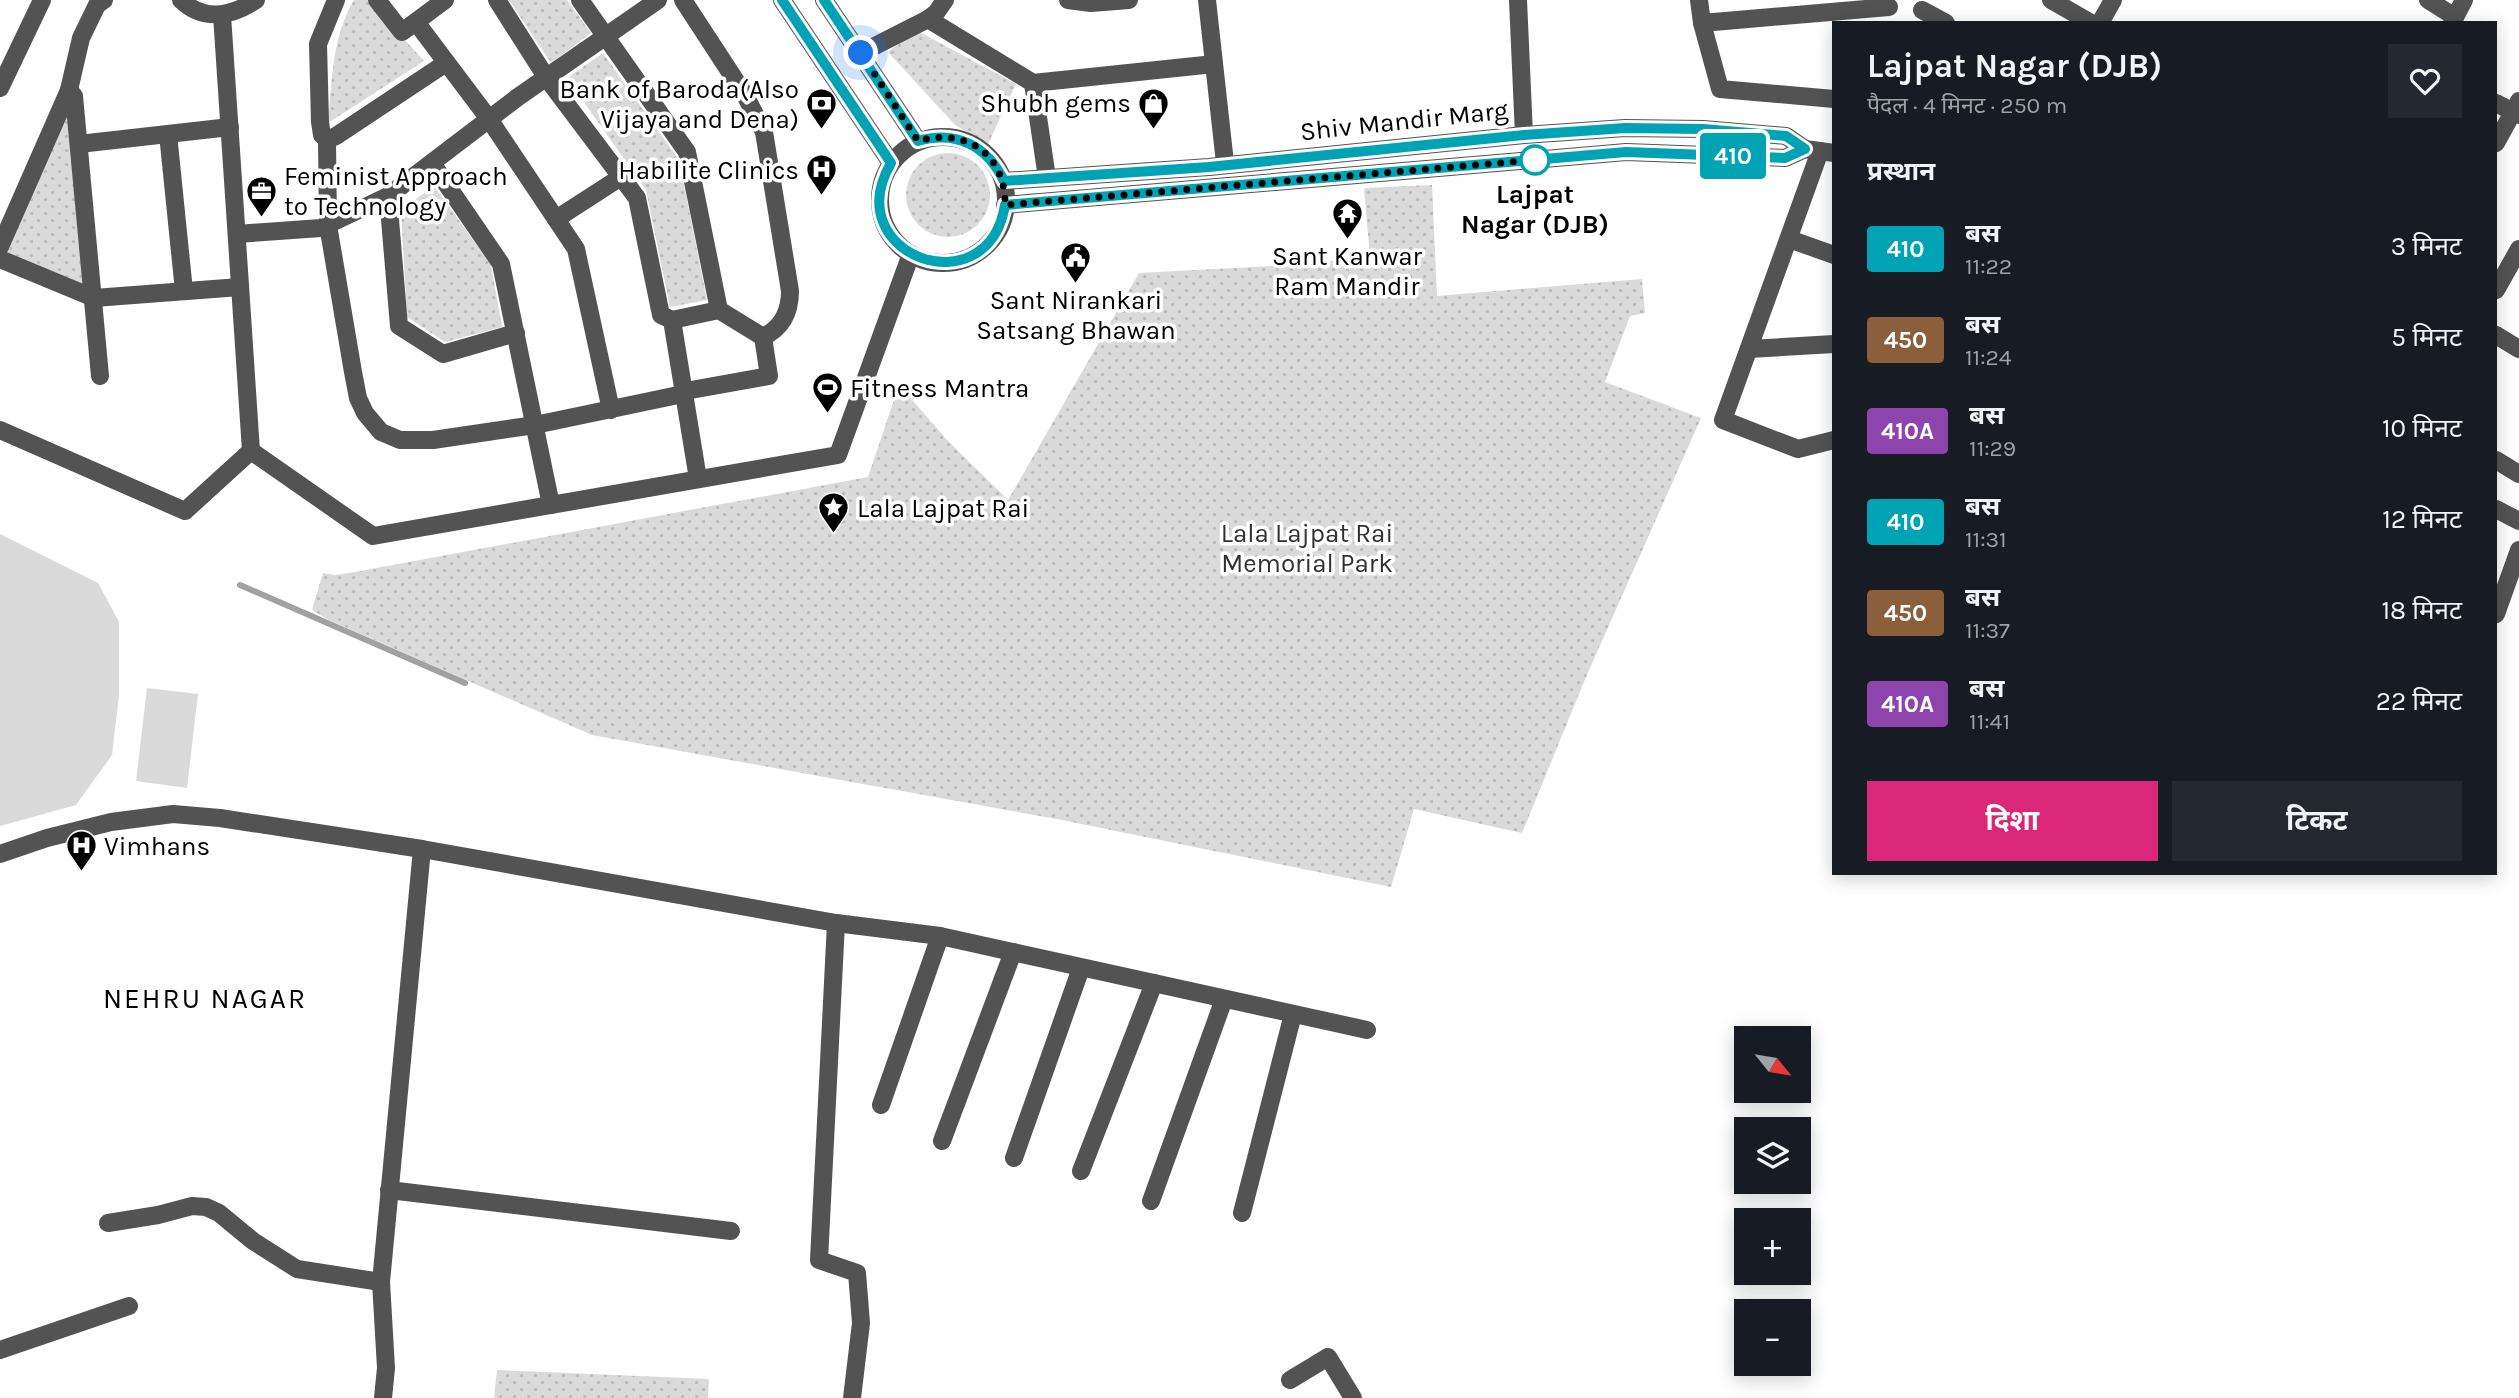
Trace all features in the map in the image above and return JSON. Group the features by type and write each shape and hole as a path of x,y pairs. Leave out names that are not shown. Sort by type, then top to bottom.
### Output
{"street":[{"path":"0,88 5,63 42,0"},
{"path":"0,247 4,228 69,90 81,38 97,5 104,0"},
{"path":"181,0 204,13 222,15 240,10 256,0"},
{"path":"327,139 322,135 320,122 318,44 336,0"},
{"path":"377,0 402,32 445,0"},
{"path":"327,139 328,225 358,398 365,413 381,432 400,440 433,440 535,425 683,394 691,390 768,376 762,337 719,310 671,320 661,315 637,198 546,77 497,0"},
{"path":"580,0 687,152 719,310"},
{"path":"237,234 321,228 387,196 546,77 658,0"},
{"path":"683,0 745,95 764,132 790,291 790,307 782,323 762,337"},
{"path":"782,0 891,163"},
{"path":"824,0 918,141"},
{"path":"861,53 928,19 945,0"},
{"path":"1068,0 1091,3 1129,0"},
{"path":"1206,0 1225,163"},
{"path":"1518,0 1524,135"},
{"path":"1699,0 1702,23 1720,89 1832,99"},
{"path":"2050,0 2087,21"},
{"path":"2101,21 2113,0"},
{"path":"2428,0 2453,20 2464,0"},
{"path":"1702,23 1889,6"},
{"path":"1922,10 1942,21"},
{"path":"222,15 251,451"},
{"path":"928,19 1033,83 1214,64"},
{"path":"416,22 489,119 576,249 611,410"},
{"path":"327,139 446,63"},
{"path":"1033,83 1047,178"},
{"path":"69,90 74,96 100,376"},
{"path":"2497,103 2517,109 2497,141"},
{"path":"79,144 230,127"},
{"name":"Shiv Mandir Marg","path":"1004,181 1209,167 1225,163 1625,128 1703,129 1786,136 1820,151"},
{"path":"168,134 184,291"},
{"path":"951,137 971,143 988,156 1004,181 1005,205 995,235 971,256 951,262 940,263 911,254 897,244 880,211 881,186 891,163 918,141 929,138 951,137"},
{"path":"1820,151 1723,419 1798,449 1832,440"},
{"name":"Shiv Mandir Marg","path":"1005,205 1626,152 1785,158 1820,151"},
{"path":"432,163 502,264 535,425 537,463 551,505"},
{"path":"556,219 621,177"},
{"path":"387,196 399,326 443,354 516,333"},
{"path":"1789,239 1832,254"},
{"path":"2497,288 2518,251"},
{"path":"251,451 373,536 838,455 911,254"},
{"path":"0,259 94,298 240,287"},
{"path":"671,320 698,480"},
{"path":"2497,336 2519,348"},
{"path":"1749,349 1832,344"},
{"path":"0,430 53,445 185,511 251,451"},
{"path":"2497,461 2519,474"},
{"path":"2497,510 2519,521"},
{"path":"2497,611 2519,550"},
{"path":"0,854 47,838 111,822 173,814 220,818 422,849 836,923 940,936 1367,1030"},
{"path":"383,1398 386,1367 381,1282 422,849"},
{"path":"836,923 819,1260 858,1273 862,1322 852,1398"},
{"path":"881,1105 940,936"},
{"path":"942,1141 1013,952"},
{"path":"1014,1158 1081,968"},
{"path":"1081,1171 1154,984"},
{"path":"1151,1201 1224,999"},
{"path":"1242,1213 1293,1014"},
{"path":"389,1190 731,1231"},
{"path":"108,1223 192,1206 206,1207 219,1213 253,1241 297,1269 381,1282"},
{"path":"0,1350 129,1306"},
{"path":"1290,1380 1328,1357 1353,1398"}],"green space":[{"path":"354,0 368,0 424,61 328,123 337,44"},
{"path":"509,0 567,0 591,33 551,63"},
{"path":"916,30 1016,84 988,144 955,125 888,52"},
{"path":"603,53 679,160 707,300 670,307 646,190 567,78"},
{"path":"70,107 86,288 7,254"},
{"path":"948,153 971,160 983,172 990,195 983,218 971,230 948,237 925,230 913,218 906,195 913,172 925,160"},
{"name":"Lala Lajpat Rai Memorial Park","path":"1432,185 1437,296 1642,279 1645,313 1630,316 1605,382 1701,418 1586,677 1522,833 1414,809 1391,887 1062,820 592,735 329,620 312,610 323,573 335,575 355,572 868,477 899,385 949,442 1008,500 1139,273 1289,265 1370,257 1364,188"},
{"path":"434,186 491,265 502,327 445,342 407,317 401,210"},
{"path":"0,534 98,583 119,622 119,695 112,755 76,805 0,826"},
{"path":"147,688 198,694 187,788 136,781"},
{"path":"497,1370 709,1379 708,1398 494,1398"}],"waterway":[{"path":"240,585 465,683"}],"bus line":[{"name":"410","path":"782,0 891,163 885,174 879,198 880,211 890,234 906,252 940,263 971,256 988,243 1000,226 1005,205 1626,152 1785,158 1805,149 1786,136 1703,129 1625,128 1225,163 1209,167 1004,181 988,156 971,143 951,137 918,141 824,0"}],"place":[{"name":"Shubh gems","path":"1154,130"},
{"name":"Bank of Baroda(Also Vijaya and Dena)","path":"822,131"},
{"name":"Lajpat Nagar (DJB)","path":"1535,160"},
{"name":"Habilite Clinics","path":"822,197"},
{"name":"Feminist Approach to Technology","path":"261,218"},
{"name":"Sant Kanwar Ram Mandir","path":"1347,240"},
{"name":"Sant Nirankari Satsang Bhawan","path":"1076,284"},
{"name":"Fitness Mantra","path":"827,415"},
{"name":"Lala Lajpat Rai","path":"834,535"},
{"name":"Vimhans","path":"81,873"}],"district":[{"name":"NEHRU NAGAR","path":"205,998"}],"route":[{"path":"861,53 918,141 939,137 961,139 988,156 1004,181 1005,205 1535,160"}]}
